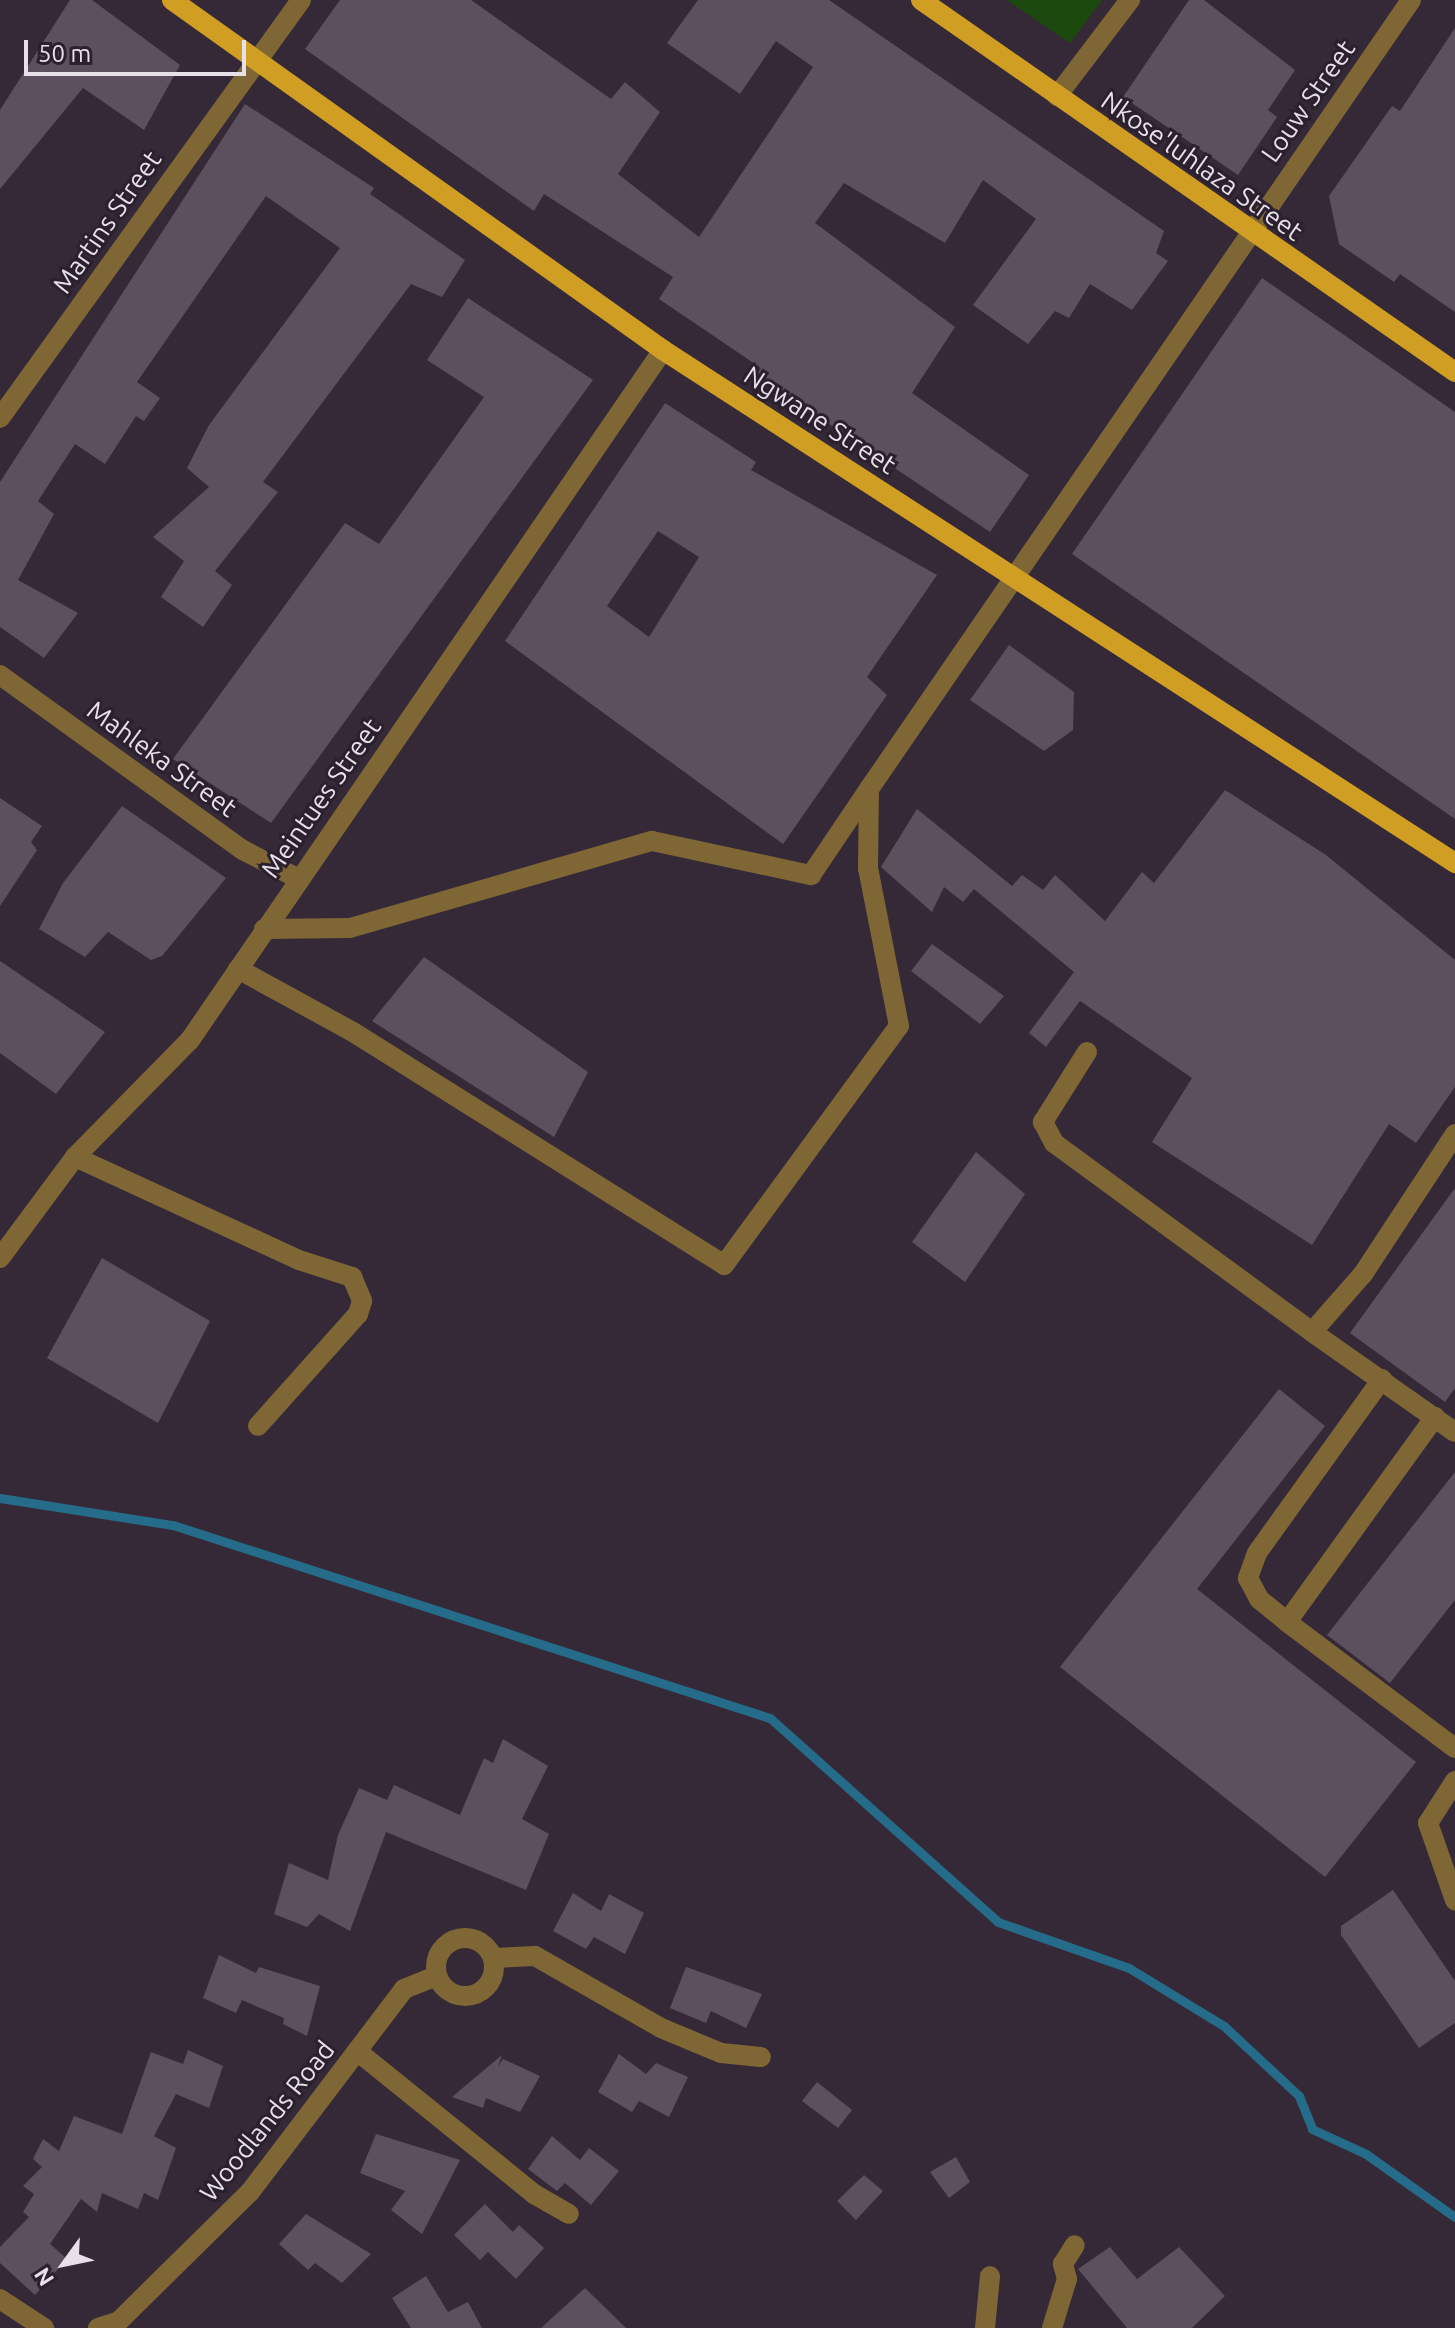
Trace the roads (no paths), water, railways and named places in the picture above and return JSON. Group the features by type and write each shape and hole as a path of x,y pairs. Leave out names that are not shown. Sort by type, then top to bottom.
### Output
{"main road":[{"name":"Ngwane Street","path":"172,0 256,56 663,350 1455,863"},
{"name":"Nkose'luhlaza Street","path":"921,0 1248,232 1455,372"}],"street":[{"name":"Martins Street","path":"0,418 256,56 301,0"},
{"path":"1057,96 1130,0"},
{"name":"Louw Street","path":"264,929 350,928 652,841 811,875 1012,574 1411,0"},
{"name":"Meintues Street","path":"4,1247 75,1157 190,1040 297,878 663,350"},
{"name":"Mahleka Street","path":"0,675 243,850 297,878"},
{"path":"238,969 353,1032 724,1265 899,1026 868,868 869,789"},
{"path":"1087,1052 1043,1122 1054,1143 1312,1332 1455,1432"},
{"path":"1312,1332 1363,1274 1455,1134"},
{"path":"75,1157 352,1277 362,1301 358,1314 258,1426"},
{"path":"1382,1379 1257,1553 1248,1578 1259,1599 1287,1622 1455,1748"},
{"path":"1287,1622 1435,1417"},
{"path":"1455,1781 1428,1823 1455,1900"},
{"path":"456,1939 485,1945 493,1958 494,1973 474,1995 445,1989 437,1976 444,1947 456,1939"},
{"path":"493,1958 535,1956 661,2028 721,2053 761,2057"},
{"name":"Woodlands Road","path":"98,2328 119,2321 250,2192 404,1989 437,1976"},
{"path":"357,2051 534,2194 569,2214"},
{"path":"1052,2328 1067,2279 1063,2264 1075,2245"},
{"path":"985,2328 990,2276"},
{"path":"0,2299 44,2328"}],"waterway":[{"path":"0,1498 173,1525 770,1718 998,1922 1129,1968 1224,2026 1299,2096 1312,2129 1366,2154 1455,2217"}]}
